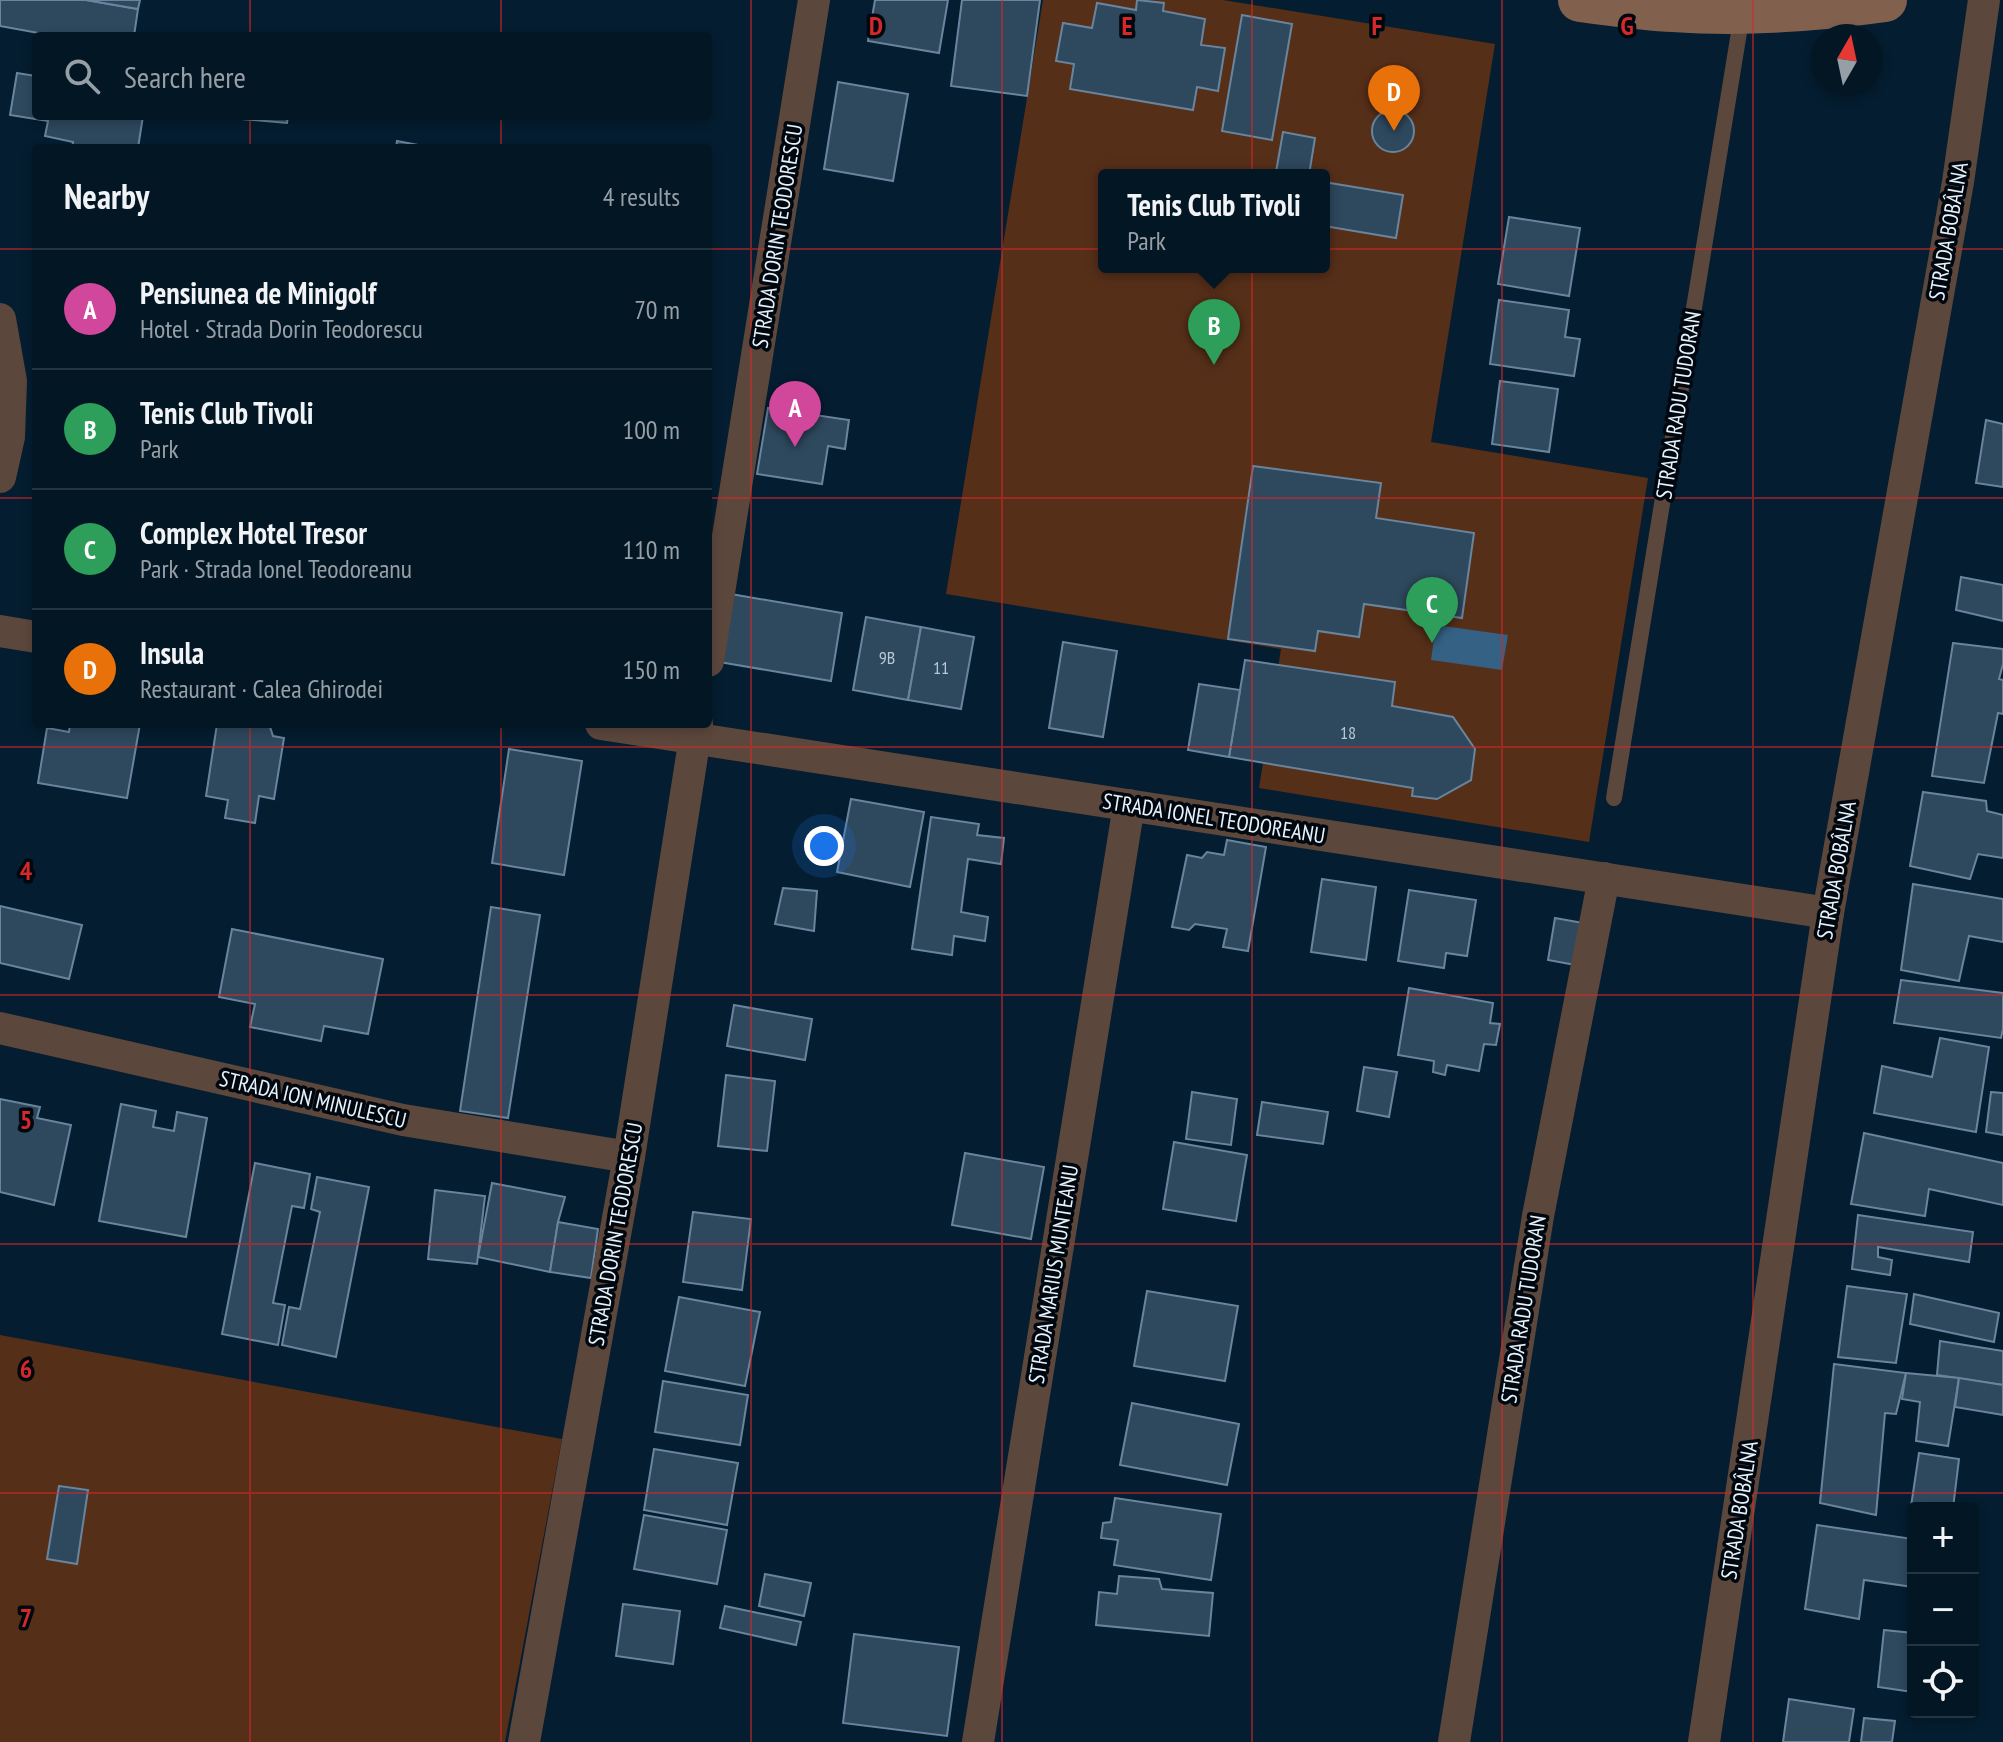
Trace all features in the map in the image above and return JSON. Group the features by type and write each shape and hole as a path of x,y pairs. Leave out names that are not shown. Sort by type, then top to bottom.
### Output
{"street":[{"name":"STRADA DORIN TEODORESCU","path":"712,636 814,0"},
{"path":"1580,0 1672,10 1743,12 1826,8 1885,0"},
{"name":"STRADA BOBÂLNA","path":"1704,1742 1828,913 1958,182 1984,0"},
{"path":"0,319 11,381 9,437 0,477"},
{"path":"0,631 32,636"},
{"name":"STRADA IONEL TEODOREANU","path":"655,728 696,731 1129,805 1828,913"},
{"name":"STRADA DORIN TEODORESCU","path":"524,1742 629,1157 696,731"},
{"name":"STRADA MARIUS MUNTEANU","path":"978,1742 1129,805"},
{"name":"STRADA RADU TUDORAN","path":"1454,1742 1538,1216 1604,878"},
{"name":"STRADA ION MINULESCU","path":"0,1028 403,1120 629,1157"}],"lane":[{"name":"STRADA RADU TUDORAN","path":"1614,798 1743,12"}],"shaded area":[{"path":"1043,0 1223,0 1495,44 1431,442 1648,478 1589,842 1259,788 1281,649 946,594"},
{"path":"0,1335 562,1439 505,1742 0,1742"}],"water":[{"path":"1436,625 1508,635 1502,670 1431,660"}],"building":[{"path":"0,0 86,0 138,9 135,32 33,32 0,26"},
{"path":"86,0 140,0 138,9"},
{"path":"875,0 948,0 939,53 868,41"},
{"path":"962,0 1040,0 1027,96 951,86"},
{"path":"1137,0 1164,3 1163,11 1205,19 1201,45 1225,48 1218,91 1197,87 1193,110 1070,89 1074,64 1056,61 1063,23 1092,28 1097,3 1136,10"},
{"path":"1242,15 1292,24 1272,140 1222,131"},
{"path":"17,73 32,75 32,118 10,115"},
{"path":"838,82 908,94 893,181 824,169"},
{"path":"1393,110 1408,116 1414,131 1408,146 1393,152 1378,146 1372,131 1378,116"},
{"path":"42,120 142,120 139,144 73,144 45,136 48,121"},
{"path":"253,120 287,120 287,123"},
{"path":"1283,132 1315,138 1310,169 1277,169"},
{"path":"1330,183 1403,195 1396,238 1330,227"},
{"path":"1509,217 1580,228 1569,296 1498,284"},
{"path":"1499,300 1569,310 1565,337 1580,339 1574,376 1490,364"},
{"path":"1500,381 1558,389 1549,452 1492,444"},
{"path":"768,408 849,420 845,449 828,446 822,484 757,474"},
{"path":"1986,420 2003,424 2003,487 1976,483"},
{"path":"1253,466 1381,483 1376,518 1474,533 1462,618 1364,604 1359,637 1318,631 1315,651 1228,639"},
{"path":"1961,577 2003,585 2003,621 1956,610"},
{"path":"731,594 842,613 831,681 719,662"},
{"path":"866,617 921,627 908,700 853,690"},
{"path":"921,627 974,637 961,709 908,700"},
{"path":"1063,642 1117,651 1103,737 1049,728"},
{"path":"1953,643 2003,649 1999,679 2003,680 2003,714 1998,713 1984,783 1932,776"},
{"path":"1245,660 1395,682 1392,706 1453,717 1475,749 1471,780 1437,799 1412,796 1413,788 1229,757"},
{"path":"1199,684 1240,690 1229,757 1188,750"},
{"path":"47,728 69,732 70,728 139,728 127,798 38,783"},
{"path":"216,728 270,728 273,736 284,738 274,799 259,796 255,823 225,818 228,800 206,796"},
{"path":"509,749 582,761 564,875 492,863"},
{"path":"1923,792 1986,801 1987,811 2003,815 2003,858 1978,854 1970,879 1910,866"},
{"path":"851,799 924,812 910,887 837,872"},
{"path":"931,817 979,824 977,835 1004,838 1001,864 968,859 961,912 988,917 985,941 954,936 952,955 912,949"},
{"path":"1227,840 1266,847 1248,951 1223,947 1227,929 1195,924 1189,930 1172,927 1187,855 1202,858 1207,852 1224,855"},
{"path":"1322,879 1376,887 1366,960 1311,952"},
{"path":"1913,884 2003,899 2003,942 1969,936 1959,981 1901,970"},
{"path":"783,888 817,891 814,931 775,924"},
{"path":"1409,890 1476,900 1467,956 1446,953 1444,968 1398,961"},
{"path":"0,906 82,925 69,979 0,963"},
{"path":"491,907 540,915 508,1118 460,1111"},
{"path":"1555,918 1589,924 1581,966 1548,960"},
{"path":"232,929 383,959 368,1034 324,1026 321,1041 250,1027 255,1004 219,997"},
{"path":"1901,980 2003,993 2001,1038 1894,1023"},
{"path":"1409,988 1493,1003 1490,1023 1500,1024 1496,1045 1484,1044 1479,1071 1447,1065 1445,1075 1433,1072 1434,1061 1398,1055"},
{"path":"734,1005 812,1019 805,1060 727,1046"},
{"path":"1940,1038 1989,1047 1976,1132 1874,1113 1882,1066 1932,1077"},
{"path":"1364,1067 1397,1072 1389,1117 1357,1111"},
{"path":"726,1075 775,1081 767,1151 718,1146"},
{"path":"1192,1092 1237,1099 1231,1145 1186,1139"},
{"path":"1991,1092 2003,1093 2003,1135 1986,1132"},
{"path":"0,1099 40,1107 37,1118 71,1125 54,1205 0,1192"},
{"path":"1262,1102 1328,1112 1323,1144 1257,1135"},
{"path":"121,1104 156,1111 153,1127 174,1131 177,1112 207,1118 186,1237 99,1221"},
{"path":"1864,1133 2003,1163 2003,1205 1929,1189 1925,1216 1851,1204"},
{"path":"1174,1142 1247,1155 1236,1221 1163,1209"},
{"path":"965,1153 1044,1167 1031,1239 952,1225"},
{"path":"255,1163 310,1174 304,1208 292,1206 273,1303 285,1305 278,1345 222,1334"},
{"path":"317,1177 369,1187 336,1357 282,1345 289,1307 300,1309 320,1212 311,1209"},
{"path":"492,1183 565,1197 550,1272 478,1257"},
{"path":"435,1190 485,1196 477,1264 428,1259"},
{"path":"693,1212 751,1219 742,1290 683,1282"},
{"path":"1858,1215 1973,1232 1969,1262 1878,1247 1878,1257 1892,1260 1890,1275 1852,1269"},
{"path":"558,1222 598,1229 591,1278 550,1272"},
{"path":"1847,1286 1907,1294 1896,1363 1838,1357"},
{"path":"1147,1291 1238,1306 1225,1381 1134,1366"},
{"path":"1914,1294 1999,1313 1994,1342 1910,1324"},
{"path":"679,1297 760,1312 745,1386 665,1371"},
{"path":"1940,1341 2003,1351 2003,1385 1937,1375"},
{"path":"1834,1364 1906,1373 1896,1414 1885,1413 1876,1515 1820,1503"},
{"path":"1906,1373 1959,1378 1948,1446 1916,1441 1920,1402 1902,1399"},
{"path":"1959,1378 2003,1385 2003,1415 1955,1407"},
{"path":"663,1381 748,1395 740,1445 655,1432"},
{"path":"1132,1403 1239,1424 1227,1485 1120,1465"},
{"path":"654,1449 738,1463 727,1525 644,1510"},
{"path":"1919,1453 1959,1459 1954,1502 1912,1502"},
{"path":"59,1486 88,1490 77,1564 47,1559"},
{"path":"1115,1498 1221,1514 1211,1580 1114,1565 1118,1540 1101,1538 1103,1523 1111,1522"},
{"path":"644,1515 727,1530 717,1584 634,1569"},
{"path":"1817,1525 1907,1538 1907,1586 1864,1580 1859,1619 1805,1609"},
{"path":"765,1574 811,1583 804,1616 759,1606"},
{"path":"1119,1576 1159,1579 1162,1589 1213,1593 1209,1636 1096,1625 1099,1592 1117,1594"},
{"path":"623,1604 680,1611 673,1664 616,1656"},
{"path":"725,1606 801,1622 796,1645 720,1628"},
{"path":"1884,1630 1907,1632 1907,1691 1878,1687"},
{"path":"854,1634 959,1647 947,1736 843,1723"},
{"path":"1789,1699 1854,1709 1849,1742 1783,1742"},
{"path":"1864,1718 1895,1721 1892,1742 1861,1742"}],"place":[{"name":"Insula","path":"1394,131"},
{"name":"Tenis Club Tivoli","path":"1214,365"},
{"name":"Pensiunea de Minigolf","path":"795,447"},
{"name":"Complex Hotel Tresor","path":"1432,643"}]}
